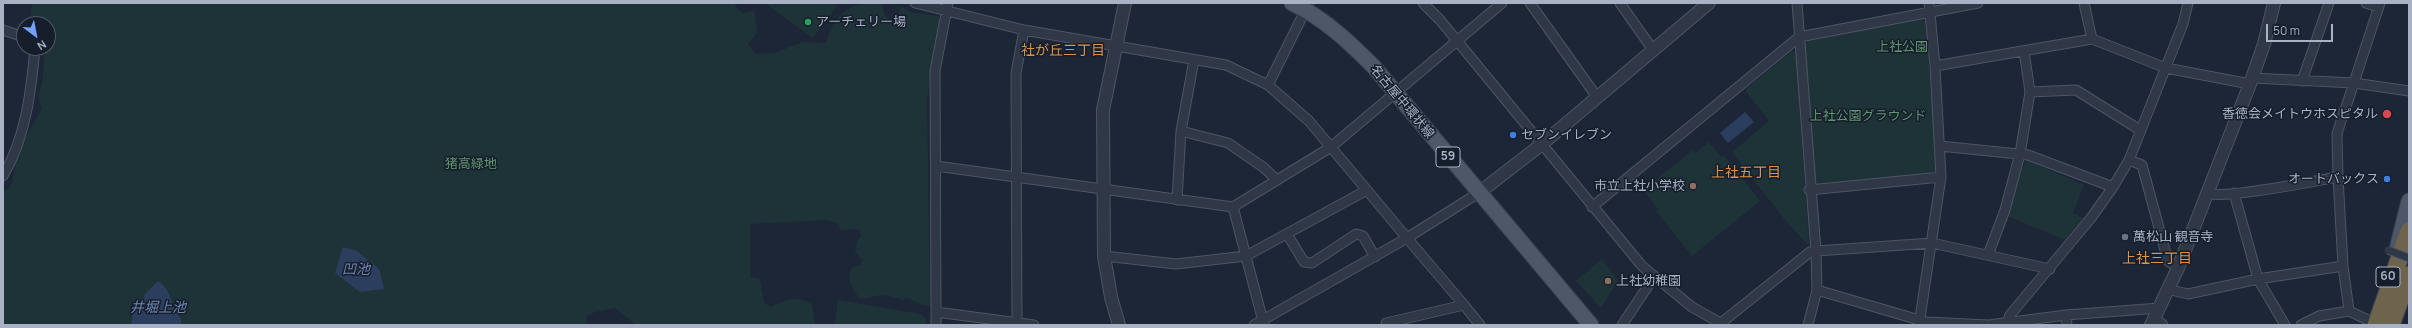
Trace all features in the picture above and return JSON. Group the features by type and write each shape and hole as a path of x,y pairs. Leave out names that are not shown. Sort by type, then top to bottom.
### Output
{"highway":[{"path":"2371,324 2409,230"},
{"path":"2391,325 2409,275"}],"main road":[{"name":"名古屋中環状線","path":"1292,3 1308,6 1346,39 1396,93 1442,151 1480,192 1591,325"},
{"name":"60","path":"2371,324 2409,201"},
{"name":"60","path":"2391,256 2409,230"},
{"name":"60","path":"2399,325 2408,303"}],"street":[{"path":"915,3 947,7 1024,30 1226,65 1268,85 1304,115 1480,325"},
{"path":"1119,325 1111,297 1104,256 1103,110 1125,3"},
{"path":"1423,3 1542,144 1592,207 1654,277 1692,307 1723,324 1810,252 1932,243 2050,269"},
{"path":"936,166 1233,208 1331,147 1457,43 1502,3"},
{"path":"1530,3 1597,97"},
{"path":"1620,3 1653,50"},
{"path":"1233,208 1246,256 1261,324 1407,238 1480,192 1542,144 1709,3"},
{"path":"1797,3 1809,190 1816,251 1817,290 1808,325"},
{"path":"1592,207 1799,37 1929,8 1978,3"},
{"path":"2084,3 2092,40"},
{"path":"2008,324 2010,315 2050,269 2113,188 2129,160 2183,24 2188,3"},
{"path":"1817,290 1920,323 1989,325 2008,324 2066,315 2157,319 2167,289 2178,268 2251,81 2264,44 2274,3"},
{"path":"2302,80 2329,3"},
{"path":"2349,311 2343,266 2337,134 2379,5 2366,3"},
{"path":"1268,85 1308,6"},
{"path":"936,325 936,70 947,7"},
{"path":"1920,323 1941,178 1935,66 1929,8"},
{"path":"3,30 16,34"},
{"path":"1017,323 1016,73 1024,30"},
{"path":"1935,66 2092,40 2166,68 2251,81 2302,80 2354,83 2409,91"},
{"path":"1988,255 2005,210 2020,154 2030,92 2024,51"},
{"path":"3,176 13,156 27,115 34,56"},
{"path":"1177,200 1181,131 1194,60"},
{"path":"2030,92 2076,90 2140,130"},
{"path":"1181,131 1228,143 1262,167 1277,180"},
{"path":"1940,146 2028,155 2113,188"},
{"path":"2129,160 2142,165 2168,260 2178,268"},
{"path":"2206,193 2211,196 2338,177"},
{"path":"1809,190 1941,178"},
{"path":"1104,256 1176,264 1246,256 1367,190"},
{"path":"2234,193 2258,279 2285,325"},
{"path":"1287,234 1304,262 1312,262 1356,234 1363,236 1375,257"},
{"path":"2391,256 2409,258"},
{"path":"2167,289 2188,294 2258,279 2343,266"},
{"path":"1622,325 1654,277"},
{"path":"1386,324 1464,305"},
{"path":"2301,325 2319,316 2349,311 2371,324"},
{"path":"936,312 1034,325"},
{"path":"2066,315 2067,325"}],"green space":[{"name":"猪高緑地","path":"32,3 736,3 735,6 743,13 755,11 757,33 748,44 756,54 775,53 802,42 826,43 834,23 839,16 852,7 860,5 882,3 884,14 891,22 899,18 900,6 911,12 938,16 940,22 927,98 930,305 921,304 906,298 903,300 884,295 878,295 865,299 859,298 852,287 850,272 851,268 860,265 863,260 855,252 857,240 861,237 859,229 841,230 837,224 828,220 750,224 750,277 760,279 764,303 771,307 791,299 806,301 812,304 815,325 636,325 615,308 595,312 587,316 587,325 3,325 3,192 11,186 17,158 24,140 42,109 38,96 42,84 44,56 56,56 56,16 31,16"},
{"name":"アーチェリー場","path":"765,3 833,3 837,6 813,38"},
{"name":"上社公園","path":"1921,18 1925,21 1938,170 1934,174 1819,185 1814,182 1804,46 1809,40"},
{"path":"1791,51 1796,53 1809,246 1785,220 1732,152 1769,121 1745,90"},
{"path":"1709,142 1721,157 1724,155 1760,201 1692,256 1656,211 1658,209 1643,190 1693,150 1696,153"},
{"path":"2026,160 2084,185 2073,213 2083,218 2065,240 2005,215"},
{"path":"1602,259 1618,280 1601,308 1576,281"},
{"path":"838,300 920,314 926,319 926,325 835,325"}],"water":[{"path":"1745,112 1754,122 1728,143 1720,133"},
{"name":"凹池","path":"343,247 357,251 379,269 384,289 360,292 335,273"},
{"name":"井堀上池","path":"158,281 163,285 169,294 181,319 181,325 131,325 133,314 142,305 145,294"}],"place":[{"name":"アーチェリー場","path":"808,22"},
{"name":"香徳会メイトウホスピタル","path":"2387,114"},
{"name":"セブンイレブン","path":"1513,135"},
{"name":"オートバックス","path":"2387,179"},
{"name":"市立上社小学校","path":"1693,186"},
{"name":"萬松山 観音寺","path":"2125,237"},
{"name":"上社幼稚園","path":"1608,281"}],"district":[{"name":"社が丘三丁目","path":"1063,51"},
{"name":"上社五丁目","path":"1746,173"},
{"name":"上社三丁目","path":"2157,259"}],"park label":[{"name":"上社公園グラウンド","path":"1868,116"}]}
